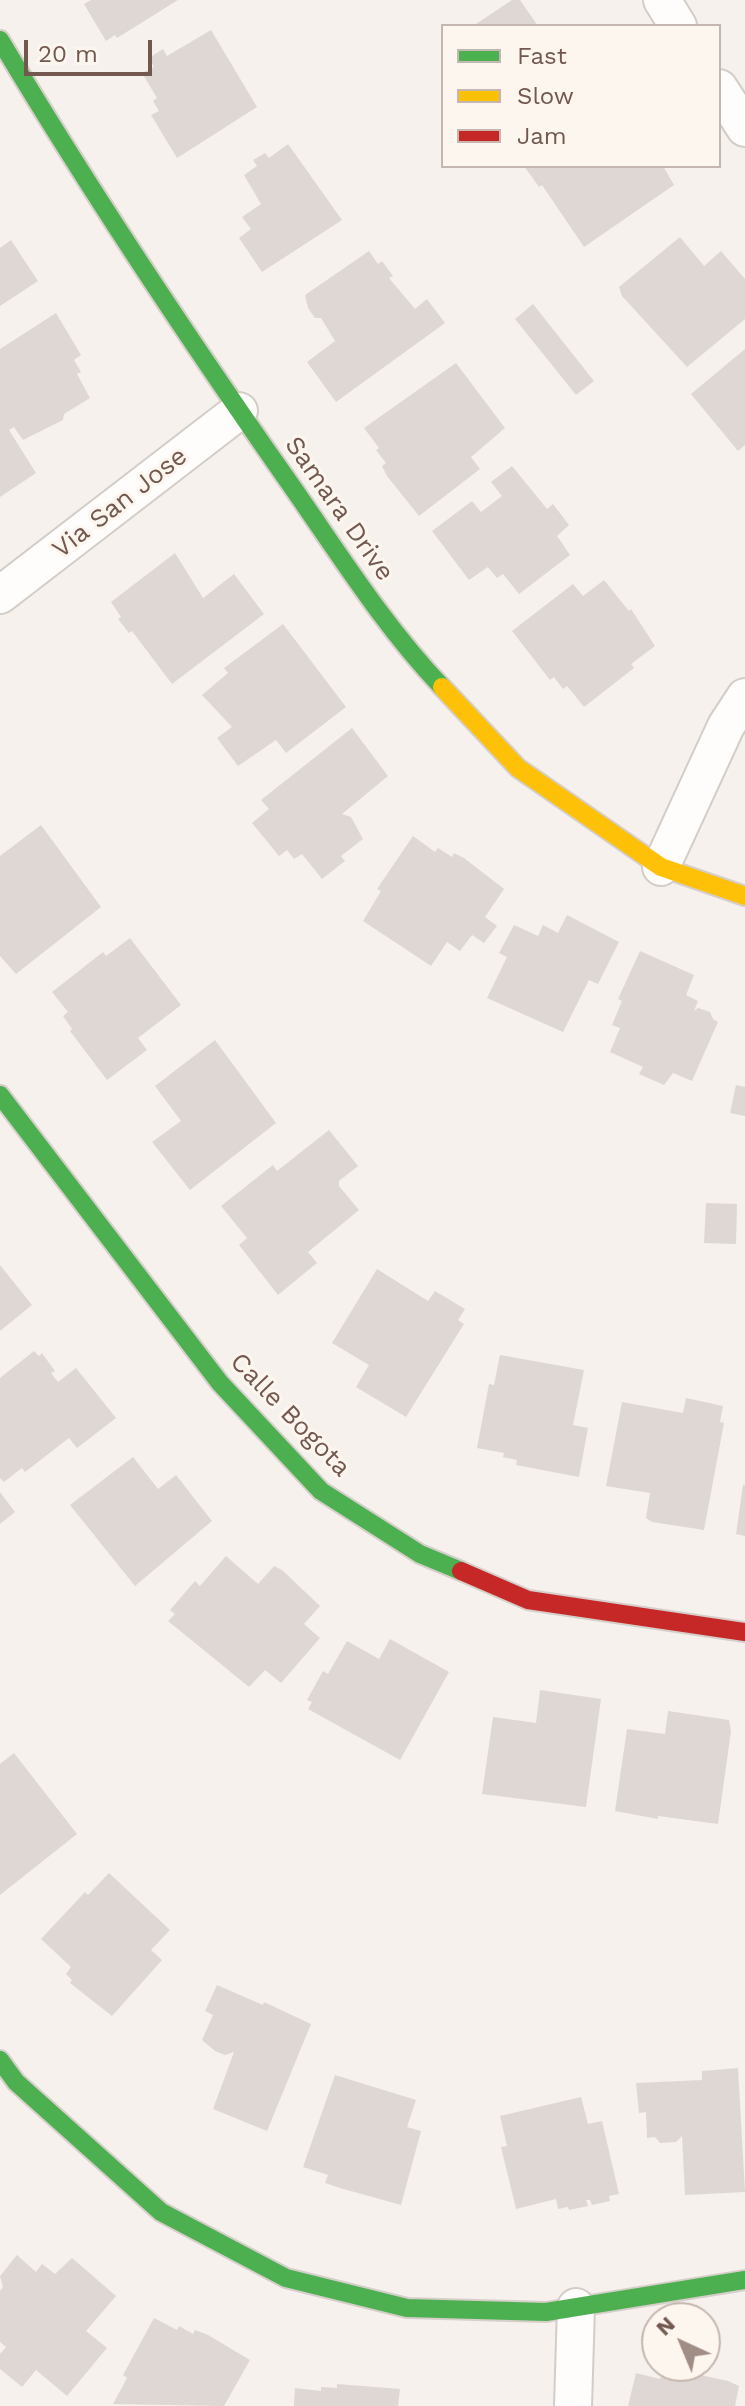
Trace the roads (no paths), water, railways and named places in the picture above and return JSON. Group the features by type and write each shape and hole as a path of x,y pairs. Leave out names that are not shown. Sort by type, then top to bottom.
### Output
{"street":[{"path":"662,0 677,24"},
{"name":"Samara Drive","path":"0,40 48,120 239,411 406,649 518,768 661,867 745,896"},
{"path":"721,91 745,128"},
{"name":"Via San Jose","path":"0,595 239,411"},
{"path":"661,867 726,726 745,697"},
{"name":"Calle Bogota","path":"0,1095 220,1383 321,1491 420,1554 528,1600 745,1632"},
{"path":"0,2060 16,2082 161,2212 286,2278 407,2308 546,2312 745,2280"},
{"path":"573,2406 576,2307"}]}
